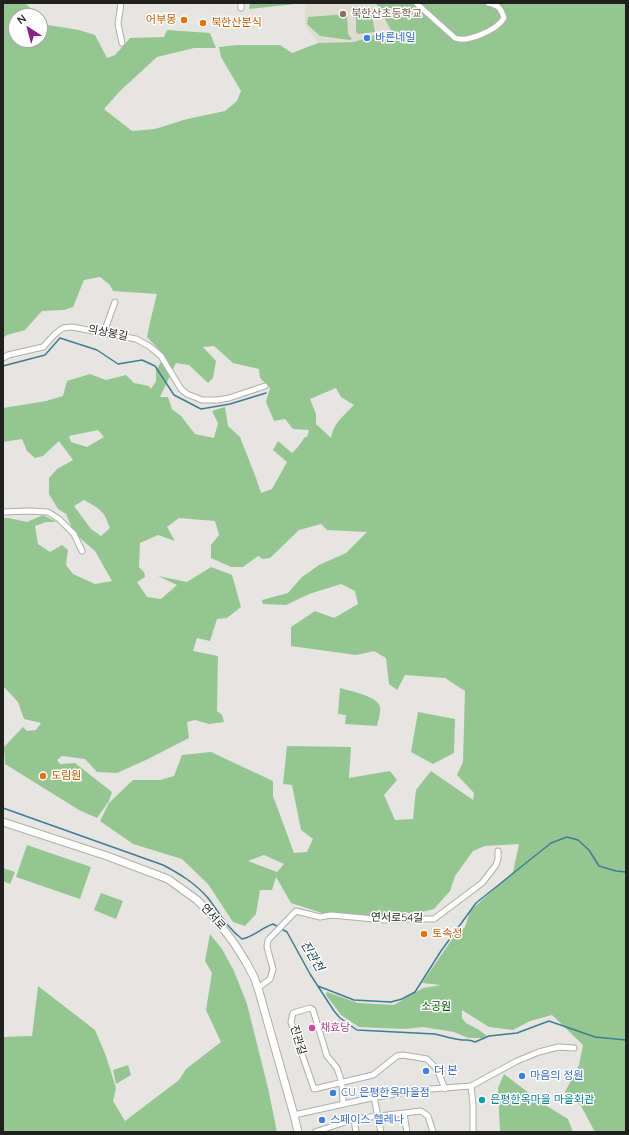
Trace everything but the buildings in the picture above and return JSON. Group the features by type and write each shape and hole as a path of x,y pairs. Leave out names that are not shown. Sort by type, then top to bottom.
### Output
{"main road":[{"name":"연서로","path":"3,822 107,856 168,879 197,900 215,918 246,962 258,988 298,1132"}],"street":[{"path":"120,3 118,24 122,43"},
{"path":"416,3 455,38 461,40 483,34 502,22 504,18 501,10 495,5 488,3"},
{"path":"104,332 115,302"},
{"name":"의상봉길","path":"3,358 8,355 43,347 62,328 72,327 136,338 161,356 181,389 187,394 202,400 229,398 265,386"},
{"path":"3,512 48,512 59,519 74,534 82,551"},
{"name":"연서로54길","path":"258,988 270,979 273,969 266,947 268,940 296,911 320,917 331,915 385,920 406,918 434,919 482,883 496,865 498,851"},
{"name":"진관길","path":"343,1103 342,1083 336,1068 327,1056 313,1010 310,1008 293,1013 292,1022 314,1089 342,1083 373,1076 397,1056 403,1055 427,1059 437,1069 445,1089"},
{"path":"294,1115 374,1097 418,1090 470,1086 539,1052 558,1047 574,1048"},
{"path":"470,1086 473,1105 473,1132"},
{"path":"374,1097 381,1132"},
{"path":"315,1132 354,1119 421,1111 428,1116 433,1132"},
{"path":"404,1114 407,1132"},
{"path":"354,1119 356,1132"}],"shaded area":[{"name":"북한산초등학교","path":"305,3 376,3 391,30 354,42 318,43 305,25"}],"green space":[{"name":"소공원","path":"3,3 25,3 30,8 8,8 8,48 48,48 48,25 79,30 95,35 107,58 115,55 130,38 164,37 167,30 210,33 216,48 194,48 157,57 120,91 104,109 132,131 155,129 187,119 225,111 237,101 241,91 221,57 219,47 237,45 280,45 292,53 318,43 354,42 391,30 376,3 626,3 626,1132 595,1132 581,1106 565,1092 579,1065 583,1045 552,1015 530,1021 513,1030 489,1027 462,1010 462,1018 466,1023 487,1036 482,1038 468,1038 454,1032 423,1027 405,1029 359,1027 341,1015 326,995 327,992 358,1003 394,1005 423,988 441,985 422,983 453,938 465,927 470,911 513,872 519,844 485,846 473,851 455,876 450,891 434,909 422,912 372,916 325,914 291,903 276,877 272,890 260,890 256,914 245,926 233,922 208,884 182,859 133,844 100,821 109,803 133,780 160,780 174,776 182,755 211,752 273,781 273,796 294,853 307,852 313,839 301,830 292,785 283,784 287,746 351,747 349,778 390,771 397,780 384,795 395,820 413,819 416,790 431,771 473,800 474,793 457,775 463,762 465,691 445,678 405,675 397,690 389,684 386,658 374,651 356,655 291,646 291,627 315,611 334,618 358,604 355,591 341,584 309,594 286,605 263,604 262,600 288,593 302,577 319,565 346,553 367,532 327,530 321,524 299,530 270,558 263,559 258,556 243,567 231,567 211,558 211,545 219,535 215,521 179,518 167,527 175,541 158,535 140,543 139,567 144,572 145,577 137,582 147,597 161,599 177,585 158,576 187,582 211,567 232,575 241,607 227,618 217,619 210,641 197,638 193,651 218,656 217,711 222,715 224,722 209,724 195,720 187,722 189,738 117,773 97,772 85,759 62,756 57,760 60,764 75,763 112,792 109,801 97,818 79,810 5,764 4,747 23,727 27,731 36,730 41,723 24,719 18,702 3,686 3,518 27,522 43,515 56,522 46,522 35,526 38,544 50,552 62,545 68,550 66,565 73,574 95,584 112,581 95,551 74,533 66,514 58,509 49,494 49,478 57,469 73,460 59,441 43,456 35,458 27,451 22,439 3,442 3,408 46,401 63,396 67,381 90,374 106,380 126,375 134,383 149,386 151,389 156,381 156,370 165,356 147,337 157,294 113,291 110,285 100,277 84,280 73,307 64,310 42,311 25,330 7,335 3,338","holes":["214,346 233,363 259,369 260,378 270,388 266,402 274,421 285,419 293,429 309,430 307,437 305,437 292,453 278,441 273,450 287,462 272,489 261,493 240,437 228,426 225,407 212,411 218,423 214,438 195,434 181,416 172,409 168,397 160,397 176,363 189,365 208,383 213,378 216,361 203,347","336,388 341,397 354,405 334,428 331,438 316,424 316,414 310,399","98,430 104,437 87,447 71,442 69,436","84,500 95,506 103,513 110,528 101,536 91,529 74,506","264,855 284,864 277,872 248,861"]},
{"path":"250,3 305,3 249,9"},
{"path":"371,11 375,32 358,34 356,32 356,14"},
{"path":"347,14 348,34 352,39 350,40 320,36 307,24 308,17"},
{"path":"340,688 363,694 378,703 380,712 377,726 345,724 346,715 338,714"},
{"path":"418,712 455,719 454,753 433,764 411,752"},
{"path":"27,845 91,867 80,899 16,877"},
{"path":"3,868 15,872 10,884 3,881"},
{"path":"101,893 123,901 116,919 94,910"},
{"path":"210,934 222,949 234,971 247,1004 268,1088 277,1132 3,1132 3,1037 32,1036 38,986 95,1030 106,1056 116,1088 113,1101 125,1121 179,1080 186,1069 221,1042 206,1010 212,973 205,961"},
{"path":"128,1065 131,1075 116,1084 113,1070"},
{"path":"504,1074 542,1103 568,1119 573,1132 500,1132 498,1088"}],"waterway":[{"path":"3,366 45,355 60,338 97,350 118,364 142,360 155,366 174,395 201,409 230,404 266,393"},
{"name":"진관천","path":"3,808 169,868 198,888 208,898 228,925 242,939 251,936 273,924 287,932 310,974 334,1011 340,1018 357,1030 435,1034 475,1042 489,1036 517,1033 549,1021 595,1037 626,1040"},
{"path":"318,986 354,1000 391,1002 402,999 415,992 441,951 476,903 551,843 567,837 578,840 589,850 599,866 626,872"}],"place":[{"name":"북한산초등학교","path":"343,14"},
{"name":"어부몽","path":"184,20"},
{"name":"북한산분식","path":"203,23"},
{"name":"바른네일","path":"367,38"},
{"name":"도림원","path":"43,776"},
{"name":"토속정","path":"424,934"},
{"name":"채효당","path":"312,1028"},
{"name":"더 본","path":"426,1071"},
{"name":"마음의 정원","path":"522,1076"},
{"name":"CU 은평한옥마을점","path":"333,1093"},
{"name":"은평한옥마을 마을회관","path":"482,1100"},
{"name":"스페이스 헬레나","path":"322,1120"}]}
